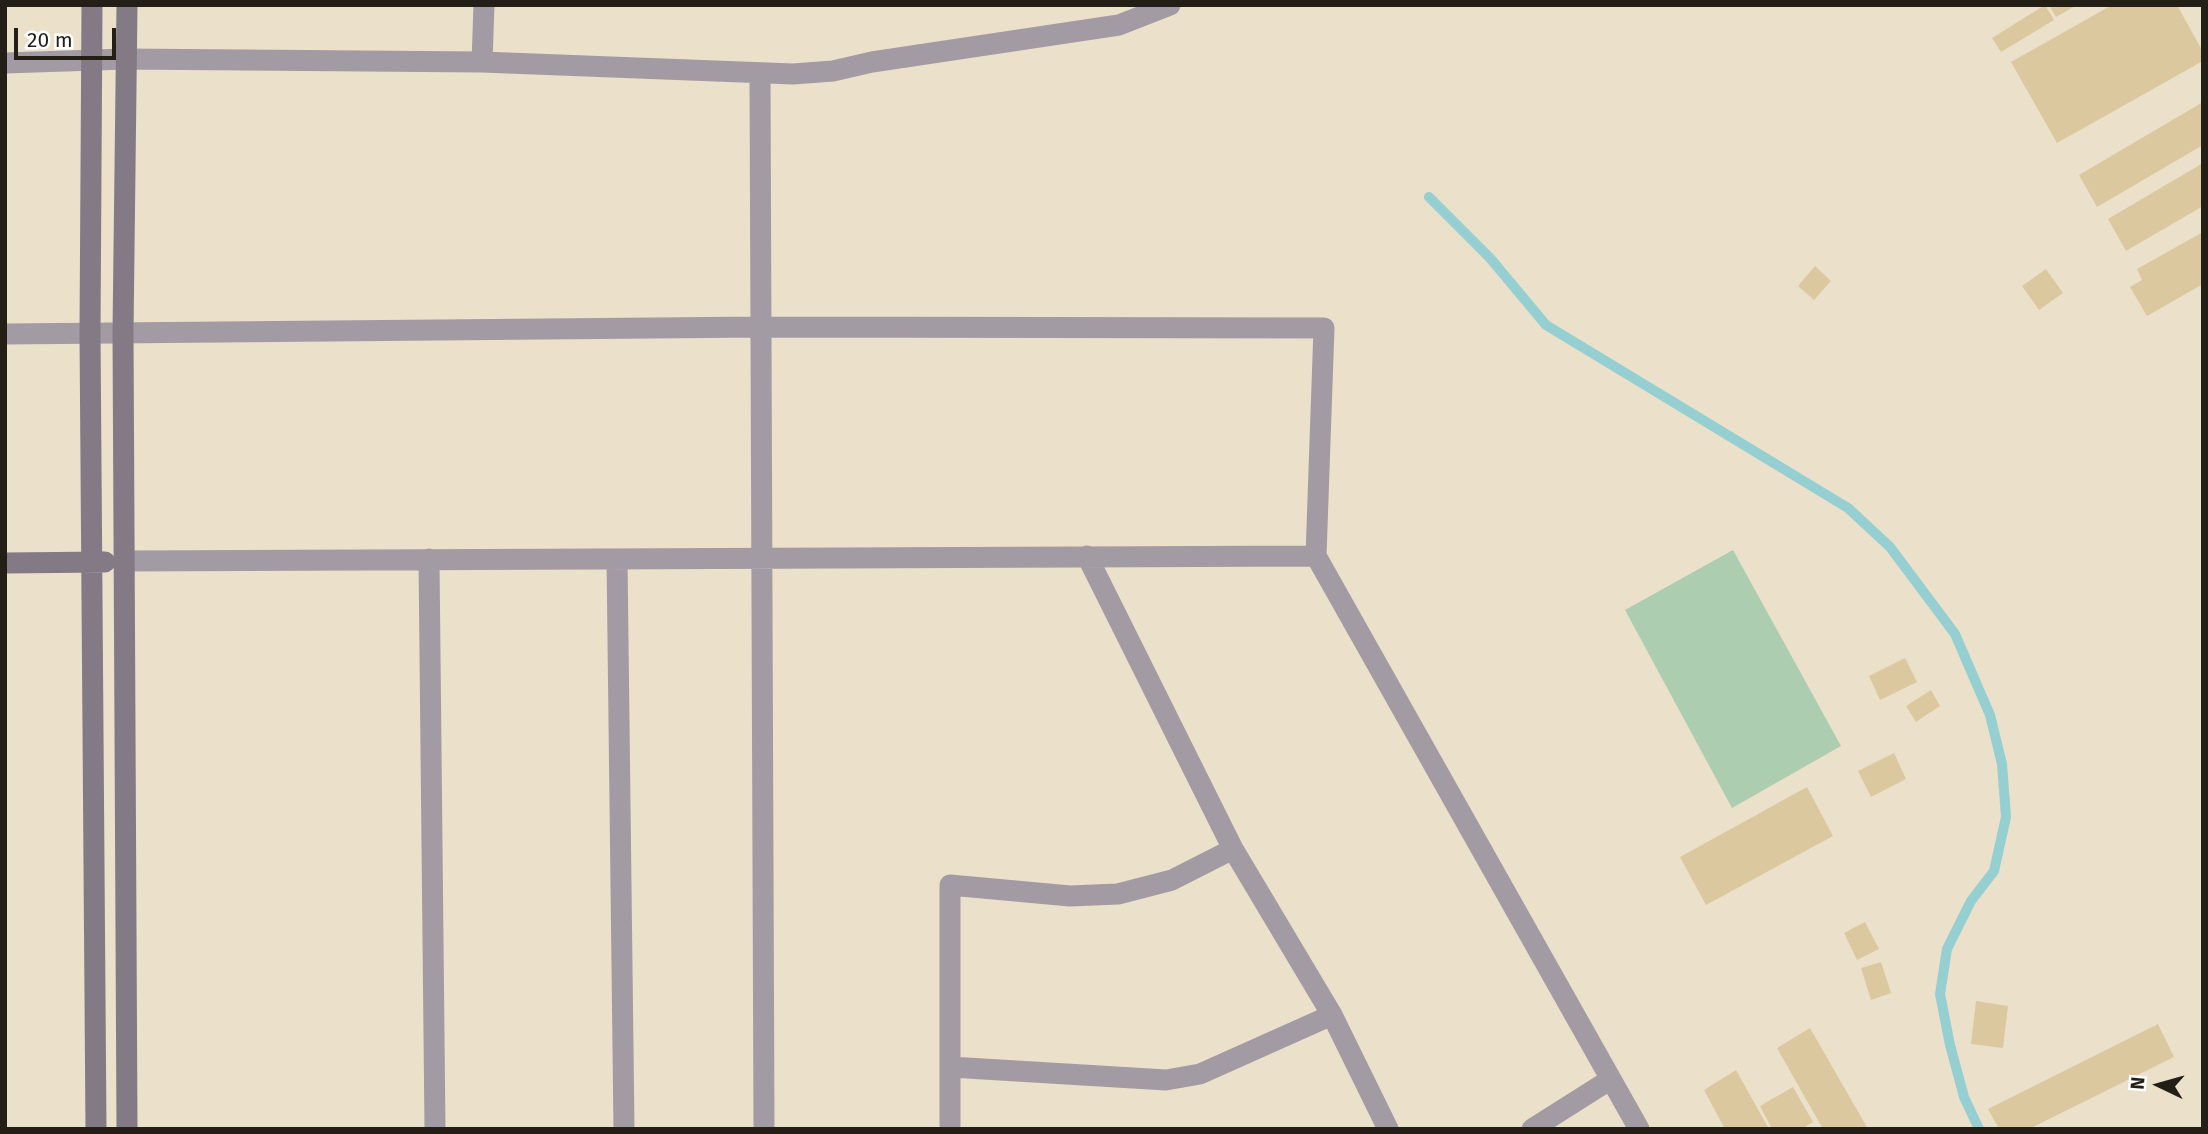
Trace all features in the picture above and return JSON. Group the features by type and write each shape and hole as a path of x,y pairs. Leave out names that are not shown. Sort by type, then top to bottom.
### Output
{"street":[{"path":"92,5 90,333 96,1129"},
{"path":"127,5 123,332 127,1129"},
{"path":"482,62 484,5"},
{"path":"5,64 126,60 482,62 793,74 833,71 872,62 1119,25 1170,5"},
{"path":"760,73 764,1129"},
{"path":"5,334 761,327 1324,328 1315,556 1639,1129"},
{"path":"1087,556 1233,849 1332,1016 1388,1129"},
{"path":"5,563 1315,556"},
{"path":"429,559 435,1129"},
{"path":"617,559 624,1129"},
{"path":"950,1129 950,885 1070,896 1118,894 1172,880 1233,849"},
{"path":"950,1067 1166,1080 1200,1074 1332,1016"},
{"path":"1532,1129 1611,1079"}],"green space":[{"path":"1733,550 1841,746 1732,808 1625,610"}],"building":[{"path":"2045,5 2054,20 2001,52 1992,38"},
{"path":"2049,5 2077,5 2056,17"},
{"path":"2112,5 2177,5 2203,52 2203,61 2057,143 2011,62"},
{"path":"2203,102 2203,145 2097,207 2079,175"},
{"path":"2203,163 2203,206 2126,251 2108,219"},
{"path":"2203,232 2203,284 2147,316 2130,287 2142,280 2137,269"},
{"path":"1815,266 1831,281 1814,300 1798,286"},
{"path":"2046,269 2063,293 2039,310 2022,286"},
{"path":"1905,658 1917,682 1880,700 1869,676"},
{"path":"1931,690 1940,706 1916,722 1906,706"},
{"path":"1894,753 1906,779 1871,797 1858,771"},
{"path":"1807,787 1833,836 1706,905 1680,857"},
{"path":"1865,922 1879,949 1857,960 1844,933"},
{"path":"1881,962 1891,993 1871,1000 1861,968"},
{"path":"1976,1001 2008,1006 2003,1048 1971,1044"},
{"path":"2158,1024 2174,1057 2029,1129 1999,1129 1988,1109"},
{"path":"1810,1028 1868,1129 1823,1129 1777,1048"},
{"path":"1736,1070 1769,1129 1725,1129 1704,1090"},
{"path":"1793,1087 1813,1122 1802,1129 1772,1129 1760,1106"}],"waterway":[{"path":"1429,197 1490,258 1546,325 1848,508 1890,547 1955,634 1990,715 2002,764 2006,817 1994,871 1971,901 1947,949 1940,994 1964,1097 1979,1129"}]}
